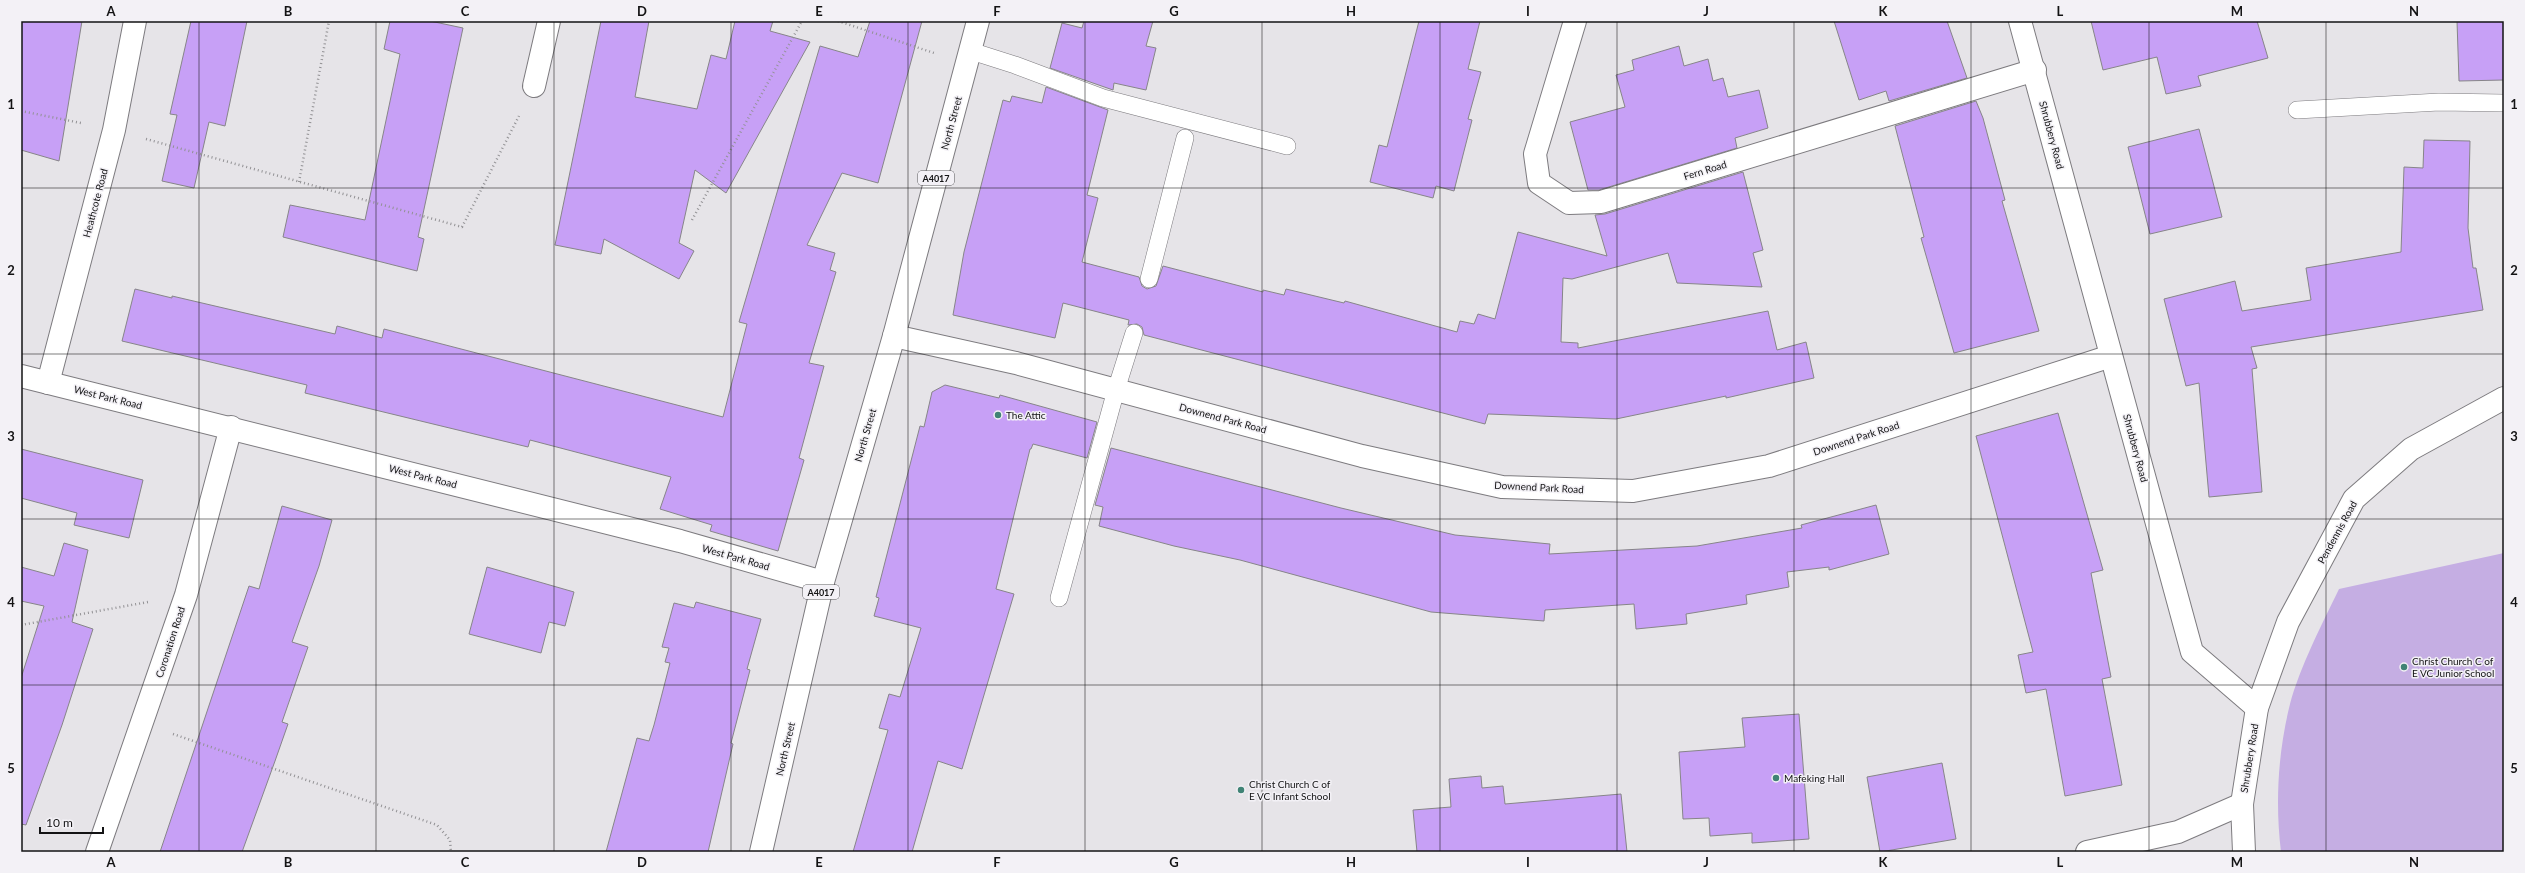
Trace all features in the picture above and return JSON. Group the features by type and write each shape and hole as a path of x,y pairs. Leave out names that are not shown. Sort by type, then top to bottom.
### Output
{"street":[{"name":"Heathcote Road","path":"48,383 114,130 135,21"},
{"path":"534,86 549,21"},
{"name":"North Street","path":"761,852 823,582 894,336 978,21"},
{"name":"Fern Road","path":"1575,21 1535,154 1539,183 1569,203 1601,202 2035,70"},
{"name":"Shrubbery Road","path":"2020,21 2035,70 2192,652 2257,708 2242,804 2244,852"},
{"name":"Downend Park Road","path":"894,336 1016,363 1362,456 1502,487 1633,491 1769,466 2111,356"},
{"name":"West Park Road","path":"21,376 680,541 823,582"},
{"name":"Pendennis Road","path":"2257,708 2288,622 2354,499 2412,449 2504,398"},
{"name":"Coronation Road","path":"97,852 143,724 186,595 230,428"},
{"path":"2087,852 2178,832 2242,804"}],"lane":[{"path":"969,57 1015,65 1103,98 1287,146"},
{"path":"2297,110 2439,102 2504,103"},
{"path":"1149,279 1185,138"},
{"path":"1059,598 1116,390 1134,333"}],"path":[{"path":"299,182 330,21"},
{"path":"692,220 802,21"},
{"path":"838,21 969,57"},
{"path":"21,111 114,130 462,227 534,86"},
{"path":"21,625 186,595"},
{"path":"143,724 437,825 450,840 451,852"}],"shaded area":[{"name":"Christ Church C of E VC Junior School","path":"2504,553 2504,852 2281,852 2278,796 2280,759 2286,722 2299,675 2339,589"}],"building":[{"path":"21,21 82,21 59,161 21,150"},
{"path":"191,21 247,21 225,126 209,122 194,188 162,181 177,115 170,114"},
{"path":"390,21 430,21 463,28 418,237 424,239 417,271 283,237 290,205 365,220 400,54 384,49"},
{"path":"601,21 649,21 635,97 697,109 711,55 726,59 735,21 773,21 770,31 810,42 726,193 695,170 679,243 694,251 679,279 604,239 601,254 555,245"},
{"path":"870,21 922,21 878,183 842,173 807,245 835,253 830,270 836,272 809,363 824,366 799,458 804,460 778,551 710,531 712,525 660,509 671,477 530,440 528,447 305,393 307,385 122,341 135,289 172,298 172,296 335,334 337,326 382,338 384,329 723,417 747,324 739,322 820,46 858,57"},
{"path":"1084,21 1153,21 1146,46 1156,48 1146,90 1114,83 1113,90 1050,68 1062,23 1082,28"},
{"path":"1419,21 1480,21 1468,69 1481,72 1468,119 1472,120 1454,191 1436,186 1433,198 1370,182 1379,145 1387,147"},
{"path":"1834,21 1947,21 1967,78 1889,101 1886,91 1859,100"},
{"path":"2091,21 2257,21 2268,58 2198,76 2201,86 2166,94 2157,57 2103,70"},
{"path":"2457,21 2504,21 2504,80 2459,81"},
{"path":"1679,46 1684,66 1708,59 1713,81 1723,78 1728,97 1759,90 1768,128 1735,138 1737,148 1599,190 1588,190 1570,122 1625,107 1616,75 1634,70 1632,60"},
{"path":"1046,87 1108,110 1087,195 1098,198 1082,262 1139,277 1142,286 1147,289 1156,286 1163,266 1263,292 1263,290 1284,295 1286,289 1344,303 1345,301 1457,332 1460,321 1474,324 1478,314 1495,319 1518,232 1607,256 1595,215 1605,214 1743,172 1763,250 1753,253 1762,287 1677,283 1668,253 1572,279 1563,278 1561,342 1578,343 1578,348 1768,311 1777,350 1806,342 1814,378 1726,398 1726,396 1616,419 1488,414 1485,424 1144,335 1142,327 1137,324 1128,325 1129,320 1063,303 1055,338 953,315 964,252 1003,100 1010,102 1012,96 1042,103"},
{"path":"1976,101 1983,118 2005,200 2002,201 2039,331 1954,353 1921,238 1924,237 1895,126"},
{"path":"2199,129 2222,217 2150,234 2128,147"},
{"path":"2424,140 2470,141 2468,228 2473,268 2476,268 2483,310 2251,347 2257,368 2252,369 2262,492 2209,497 2199,383 2186,386 2164,299 2235,281 2242,311 2311,300 2306,268 2401,252 2404,167 2423,168"},
{"path":"945,385 999,398 1000,395 1097,422 1087,458 1033,444 1030,449 996,589 1014,594 962,769 938,761 912,852 853,852 888,730 879,728 889,694 900,697 921,628 874,616 879,598 876,597 920,426 924,427 932,392"},
{"path":"2058,413 2103,570 2091,573 2111,677 2102,679 2122,785 2065,796 2046,689 2026,693 2018,655 2033,652 1976,436"},
{"path":"1111,448 1341,508 1455,535 1550,544 1549,554 1697,546 1802,528 1801,525 1876,505 1889,554 1829,570 1829,567 1787,572 1789,587 1746,595 1747,604 1686,614 1687,624 1636,629 1634,604 1545,610 1544,621 1431,612 1240,560 1174,546 1099,526 1103,507 1095,505"},
{"path":"21,449 143,480 129,538 74,525 77,513 21,498"},
{"path":"282,506 332,520 319,566 292,642 308,647 282,722 288,724 275,761 242,852 160,852 249,586 259,589"},
{"path":"64,543 88,550 72,622 93,629 62,725 26,825 21,824 21,678 44,606 21,601 21,567 54,576"},
{"path":"487,567 574,592 565,626 549,622 541,653 469,634"},
{"path":"696,602 761,619 747,669 750,670 731,743 733,744 708,852 606,852 637,738 649,741 654,725 670,663 665,662 669,648 662,647 674,603 694,608"},
{"path":"1799,714 1809,839 1752,843 1752,833 1710,836 1709,818 1683,819 1679,752 1745,747 1742,718"},
{"path":"1942,763 1956,839 1880,852 1867,777"},
{"path":"1481,776 1482,788 1503,786 1505,804 1621,794 1627,852 1417,852 1413,810 1451,807 1449,779"}],"place":[{"name":"The Attic","path":"998,415"},
{"name":"Christ Church C of E VC Junior School","path":"2404,667"},
{"name":"Mafeking Hall","path":"1776,778"},
{"name":"Christ Church C of E VC Infant School","path":"1241,790"}]}
